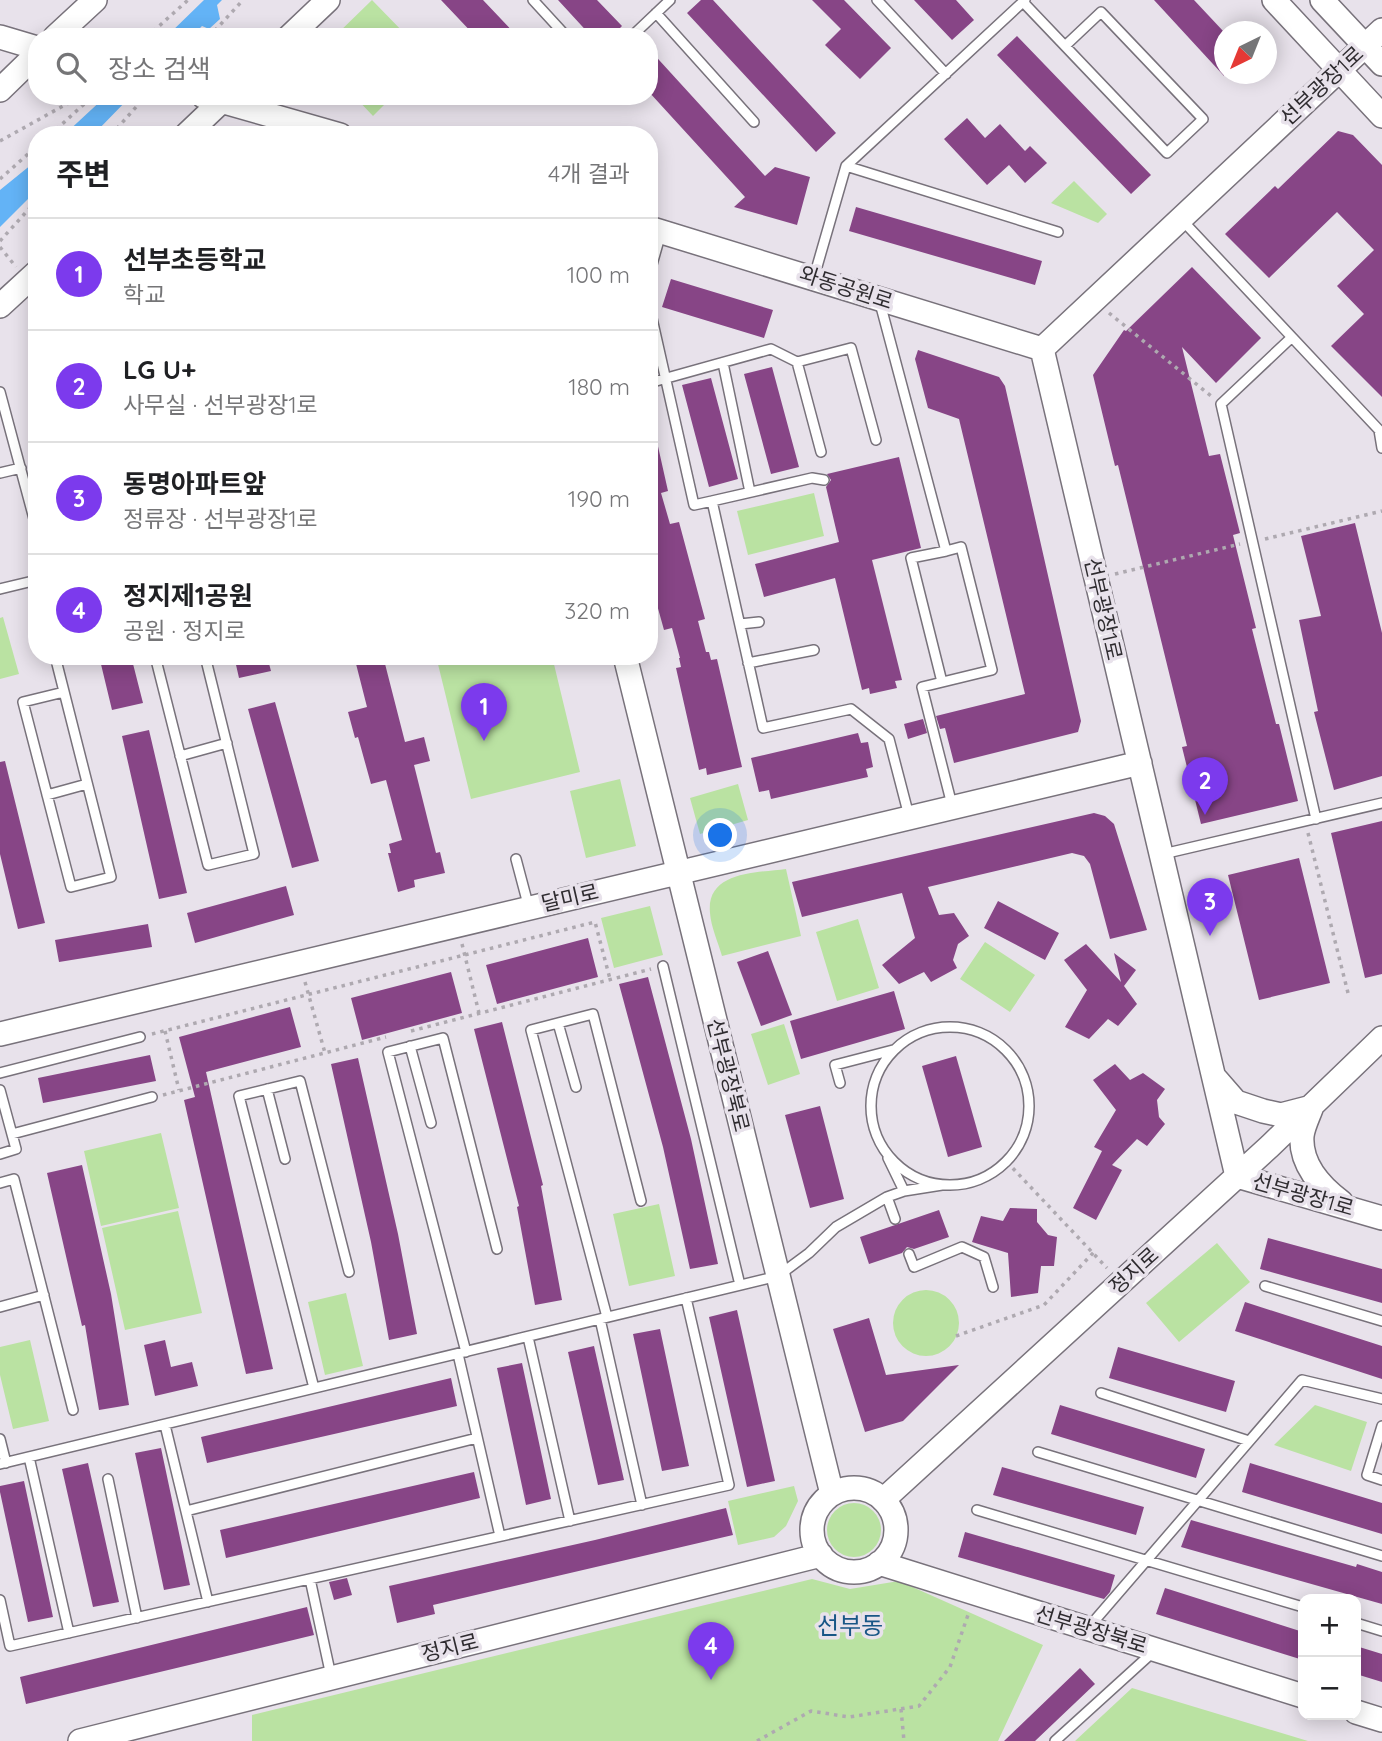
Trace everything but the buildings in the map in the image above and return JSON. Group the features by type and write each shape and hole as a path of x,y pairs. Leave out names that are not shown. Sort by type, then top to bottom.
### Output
{"street":[{"path":"65,28 95,0"},
{"path":"298,28 328,0"},
{"path":"1274,0 1382,116"},
{"path":"1322,0 1382,64"},
{"name":"선부광장1로","path":"1382,30 1042,349 1237,1176 1382,1218"},
{"path":"0,37 28,45"},
{"path":"0,90 28,63"},
{"path":"194,126 211,105"},
{"path":"240,105 310,126"},
{"name":"와동공원로","path":"658,231 1042,349"},
{"path":"0,306 28,280"},
{"name":"선부광장북로","path":"627,665 832,1494"},
{"name":"달미로","path":"0,1034 1140,763"},
{"name":"정지로","path":"883,1500 1237,1176 1382,1038"},
{"path":"1214,1076 1236,1102 1263,1111 1281,1115 1311,1107"},
{"path":"1311,1107 1302,1136 1305,1157 1321,1187 1349,1208"},
{"path":"856,1488 873,1492 883,1500 894,1518 896,1535 891,1551 879,1563 864,1570 848,1571 833,1566 821,1555 813,1539 813,1522 819,1506 832,1494 856,1488"},
{"name":"정지로","path":"80,1741 244,1704 331,1678 821,1555"},
{"name":"선부광장북로","path":"879,1563 1298,1694"},
{"path":"1361,1714 1382,1720"}],"lane":[{"path":"533,0 559,28"},
{"path":"640,28 670,0"},
{"path":"877,0 946,74"},
{"path":"814,277 846,166 1024,1 1065,46 1167,153 1203,119 1101,12 1065,46"},
{"path":"656,13 754,122"},
{"path":"846,166 1058,232"},
{"path":"1181,219 1291,338 1380,428 1382,448"},
{"path":"879,300 946,551"},
{"path":"1291,338 1221,404 1316,819"},
{"path":"658,344 694,505 812,478 824,480"},
{"path":"658,381 771,349 797,362 851,348 876,440"},
{"path":"797,362 821,452"},
{"path":"723,363 750,492"},
{"path":"0,392 28,495"},
{"path":"0,473 21,468"},
{"path":"712,501 763,728 851,709 889,739 909,818"},
{"path":"942,682 911,558 961,547 992,670 922,687 953,807"},
{"path":"0,589 28,585"},
{"path":"740,624 759,622"},
{"path":"748,663 814,650"},
{"path":"57,665 111,877 71,887 23,702 64,692"},
{"path":"157,665 208,865 254,854 207,665"},
{"path":"180,756 227,743"},
{"path":"47,795 87,784"},
{"path":"1161,855 1382,803"},
{"path":"516,859 528,908"},
{"path":"663,966 740,1285"},
{"path":"641,1200 593,1014 531,1030 604,1318 642,1504"},
{"path":"558,1023 576,1087"},
{"path":"0,1439 3,1464 778,1276 809,1254 836,1227 887,1197 904,1191 967,1184 990,1175 1007,1162 1023,1139 1030,1115 1029,1090 1020,1067 1005,1047 985,1034 960,1027 936,1027 912,1035 892,1050 879,1069 872,1090 871,1113 876,1135 904,1191"},
{"path":"0,1073 140,1037"},
{"path":"497,1249 443,1038 388,1052 462,1353 477,1438 500,1536"},
{"path":"410,1046 431,1123"},
{"path":"840,1083 835,1065 892,1050"},
{"path":"314,1388 239,1096 300,1081 349,1272"},
{"path":"267,1089 285,1160"},
{"path":"0,1090 16,1149 0,1154"},
{"path":"12,1134 152,1097"},
{"path":"876,1135 887,1154 902,1169 921,1180 942,1185"},
{"path":"0,1183 14,1180 73,1410"},
{"path":"887,1197 895,1219"},
{"path":"909,1254 914,1267 961,1247 984,1256 993,1287"},
{"path":"1265,1286 1382,1321"},
{"path":"0,1307 44,1295"},
{"path":"0,1600 10,1646 729,1485 686,1298"},
{"path":"528,1336 570,1521"},
{"path":"1088,1629 1302,1380 1382,1399"},
{"path":"1101,1393 1249,1441"},
{"path":"165,1425 208,1602"},
{"path":"1382,1426 1367,1475 1382,1480"},
{"path":"186,1511 477,1438"},
{"path":"1038,1452 1382,1556"},
{"path":"29,1457 69,1633"},
{"path":"108,1479 137,1618"},
{"path":"977,1510 1298,1605"},
{"path":"310,1579 331,1678"},
{"path":"1361,1625 1382,1631"},
{"path":"1055,1741 1155,1650"}],"path":[{"path":"217,28 243,0"},
{"path":"157,28 186,1"},
{"path":"0,141 65,105"},
{"path":"60,126 83,105"},
{"path":"119,126 138,105"},
{"path":"0,179 28,154"},
{"path":"0,241 28,210"},
{"path":"1094,300 1221,404"},
{"path":"1306,821 1348,993"},
{"path":"140,1037 595,922 610,979"},
{"path":"465,955 479,1013"},
{"path":"402,1033 663,966"},
{"path":"309,995 325,1053"},
{"path":"165,1031 180,1090"},
{"path":"152,1097 389,1036"},
{"path":"1007,1162 1094,1252 1120,1283"},
{"path":"956,1336 1044,1305 1094,1252"},
{"path":"757,1741 811,1711 849,1717 919,1706 950,1667 976,1594"},
{"path":"901,1709 904,1741"}],"green space":[{"path":"372,0 399,28 343,28"},
{"path":"363,105 384,105 373,116"},
{"path":"1074,181 1107,214 1098,223 1051,203"},
{"path":"814,493 824,536 748,555 737,511"},
{"path":"3,617 19,674 0,679 0,618"},
{"path":"438,665 554,665 580,772 471,799"},
{"path":"620,779 636,846 586,858 570,791"},
{"path":"738,784 748,820 700,834 690,798"},
{"path":"786,869 801,936 722,956 710,913 711,899 716,889 736,877"},
{"path":"650,906 663,955 614,968 601,918"},
{"path":"858,919 879,988 837,1001 816,932"},
{"path":"985,942 1035,975 1010,1012 960,979"},
{"path":"784,1024 800,1074 768,1085 751,1034"},
{"path":"161,1133 179,1208 101,1226 84,1151"},
{"path":"659,1204 675,1276 629,1286 613,1214"},
{"path":"178,1211 202,1313 125,1330 102,1228"},
{"path":"1217,1243 1250,1282 1179,1342 1146,1303"},
{"path":"926,1290 949,1300 959,1323 949,1346 926,1356 903,1346 893,1323 903,1300"},
{"path":"346,1293 363,1366 325,1375 308,1302"},
{"path":"30,1340 49,1421 13,1429 0,1375 0,1347"},
{"path":"1315,1405 1367,1422 1351,1471 1274,1445"},
{"path":"794,1486 798,1501 786,1526 774,1537 738,1545 728,1501"},
{"path":"859,1503 869,1507 877,1515 881,1530 877,1545 869,1553 849,1557 839,1553 831,1545 827,1525 831,1515 839,1507"},
{"path":"812,1579 850,1589 899,1581 1043,1645 998,1741 252,1741 252,1715"},
{"path":"1132,1688 1308,1741 1075,1741"}],"water":[{"path":"204,0 222,0 217,5 220,19 210,28 175,28"},
{"path":"96,105 122,105 102,126 74,126"},
{"path":"28,167 28,199 0,227 0,190"}],"place":[{"name":"선부초등학교","path":"484,741"},
{"name":"LG U+","path":"1205,815"},
{"name":"동명아파트앞","path":"1210,936"},
{"name":"정지제1공원","path":"711,1680"}],"district":[{"name":"선부동","path":"850,1626"}]}
